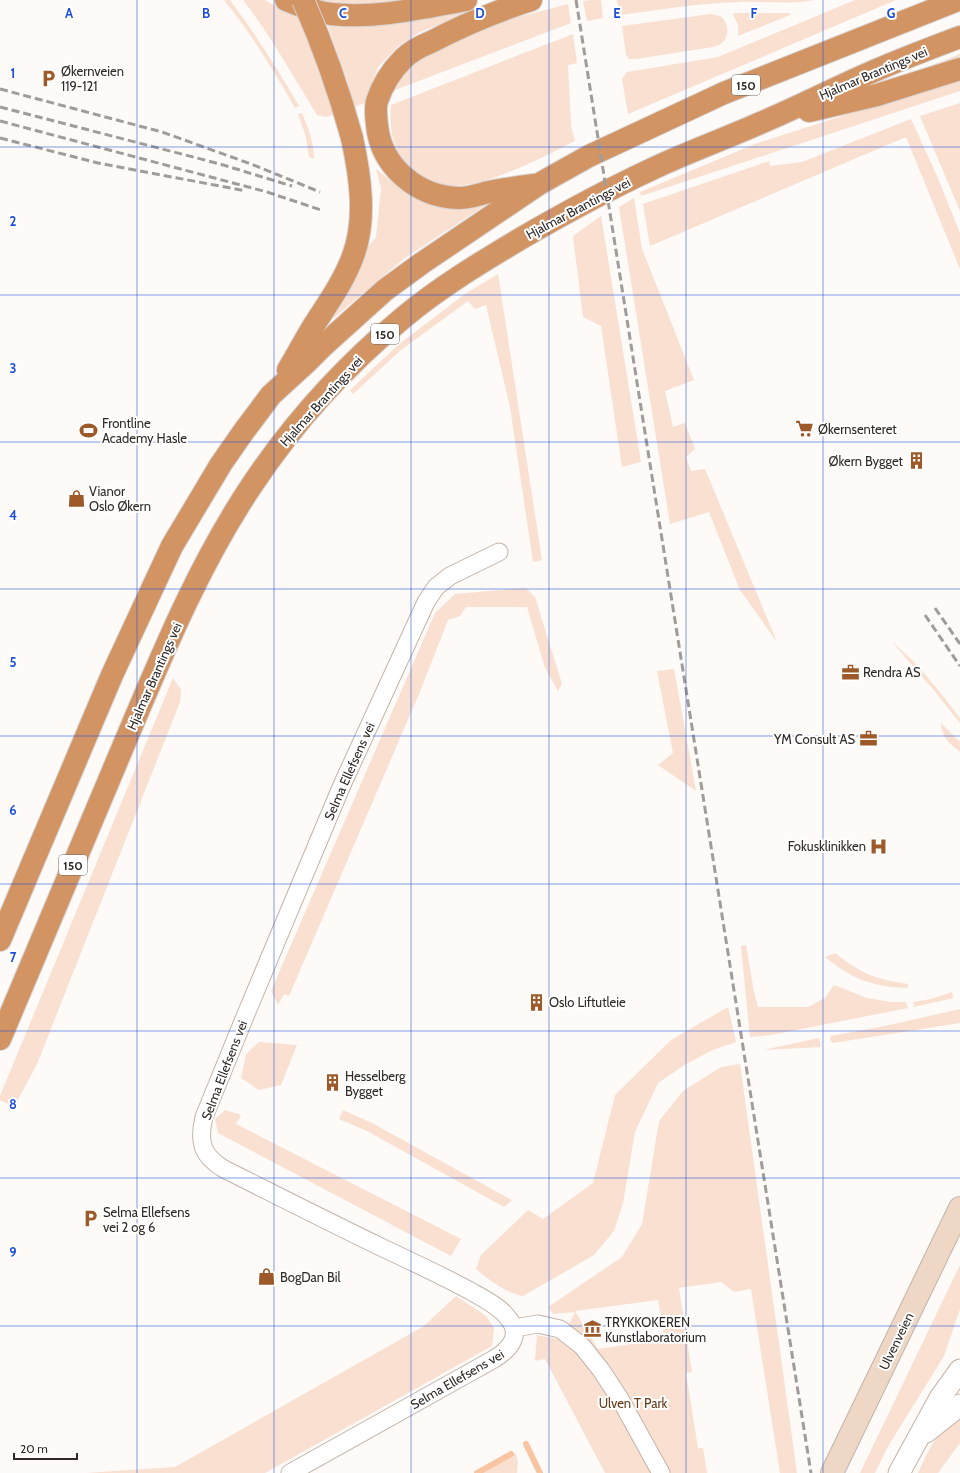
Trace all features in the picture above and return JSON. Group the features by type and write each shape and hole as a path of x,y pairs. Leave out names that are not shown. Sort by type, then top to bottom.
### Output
{"highway":[{"path":"286,0 308,9 330,14 351,15 390,13 466,0"},
{"path":"271,395 342,281 353,255 358,233 360,185 352,138 327,57 303,0"},
{"path":"531,0 445,34 404,58 393,71 377,101 376,118 378,136 385,154 406,179 420,189 432,193 460,198 539,184"},
{"name":"150","path":"0,940 112,675 172,546 221,464 271,395 306,363 324,344 385,290 428,258 539,184 590,156 724,93 958,0"},
{"name":"Hjalmar Brantings vei","path":"0,1039 147,690 204,568 228,523 252,485 300,421 347,368 405,316 481,262 563,214 652,169 761,123 868,73 960,37"},
{"path":"761,123 877,95 960,69"}],"main road":[{"name":"Ulvenveien","path":"832,1473 960,1208"}],"street":[{"name":"Selma Ellefsens vei","path":"290,1473 504,1353 513,1340 514,1328 509,1318 491,1303 451,1280 331,1223 215,1164 203,1148 201,1133 204,1117 336,799 426,602 436,587 450,576 499,552"},
{"path":"514,1328 538,1324 560,1329 582,1346 601,1370 620,1399 661,1473"},
{"path":"899,1473 940,1398 960,1370"},
{"path":"918,1438 960,1405"}],"green space":[{"path":"224,0 230,0 275,65 299,106 295,108 262,52"},
{"path":"243,0 265,0 285,12 300,17 320,67 335,114 326,117 317,115 272,42"},
{"path":"316,0 419,0 338,7"},
{"path":"601,0 603,18 587,21 583,1"},
{"path":"617,0 814,0 795,2 709,4 620,15"},
{"path":"855,0 896,0 628,114 622,79 627,72 718,57"},
{"path":"568,4 571,23 395,90 411,67 446,43 492,24"},
{"path":"475,5 476,10 420,32 398,46 378,67 365,103 355,107 327,24"},
{"path":"790,13 790,15 738,36 738,25 733,14"},
{"path":"711,14 720,16 727,26 725,40 719,45 636,59 629,59 626,55 622,26"},
{"path":"573,34 577,63 568,65 571,126 575,141 529,164 495,178 461,186 446,186 433,182 417,173 401,157 392,132 391,105"},
{"path":"960,54 960,61 931,71 917,71"},
{"path":"960,78 960,91 641,196 640,192 755,144"},
{"path":"960,103 960,211 920,116"},
{"path":"302,113 312,141 314,159 309,157 306,137 298,114"},
{"path":"911,119 937,176 960,233 960,269 906,137 650,246 643,204 769,161 770,166 802,162"},
{"path":"376,169 408,194 426,201 457,205 487,204 405,258 324,326 364,252 376,237 381,189"},
{"path":"634,198 642,249 694,380 665,391 673,427 685,423 695,449 686,457 691,471 705,469 777,642 740,590 709,512 670,524 619,207"},
{"path":"601,216 641,462 622,467 601,326 583,317 573,236"},
{"path":"498,274 542,560 533,562 510,407 486,305 475,309 468,301 401,350 353,394 350,390 398,345 465,294"},
{"path":"526,588 535,597 562,684 558,691 545,668 527,607 466,607 460,616 448,620 419,694 289,996 284,994 278,1005 271,991 435,613 455,594"},
{"path":"892,642 911,659 928,678 960,718 960,723 932,688"},
{"path":"674,669 696,791 658,765 673,753 657,671"},
{"path":"173,678 181,690 180,702 37,1064 14,1107 0,1100 0,1096"},
{"path":"941,723 960,742 960,752 949,743 943,733"},
{"path":"746,945 758,1007 808,1007 825,998 834,985 867,998 891,1002 906,1002 908,1008 771,1035 750,1037 741,946"},
{"path":"835,953 861,971 877,978 908,984 908,988 873,984 854,976 844,971 825,957"},
{"path":"952,992 953,998 914,1007 913,1002 931,999"},
{"path":"728,1007 736,1042 713,1050 686,1064 658,1083 635,1132 623,1203 614,1231 594,1255 523,1296 504,1289 492,1282 476,1269 481,1255 528,1210 543,1219 593,1183 615,1095 671,1040"},
{"path":"960,1009 960,1023 833,1043 830,1040 831,1036 885,1026"},
{"path":"819,1038 821,1047 763,1050"},
{"path":"259,1042 297,1045 281,1085 259,1090 241,1078 246,1054"},
{"name":"Ulven T Park","path":"740,1064 797,1473 780,1473 751,1289 734,1292 721,1282 679,1288 692,1372 686,1373 698,1448 703,1448 707,1473 605,1473 545,1359 535,1361 537,1335 562,1340 575,1312 553,1314 548,1307 622,1257 642,1224 659,1121 683,1091 721,1067","holes":["658,1300 665,1339 598,1349 575,1311"]},
{"path":"225,1110 241,1115 236,1124 461,1239 451,1256 218,1133 215,1119"},
{"path":"343,1110 372,1123 512,1200 504,1207 367,1131 339,1119"},
{"path":"960,1265 960,1309 944,1356 887,1448 875,1473 860,1473"},
{"path":"456,1296 486,1316 494,1328 492,1346 265,1473 86,1473 175,1467 424,1326"},
{"path":"960,1415 960,1443 938,1473 918,1473 930,1448 939,1434"},
{"path":"516,1453 518,1462 517,1473 482,1473"}],"waterway":[{"path":"526,1444 540,1473"},
{"path":"477,1473 511,1454"}],"railway":[{"path":"576,0 811,1473"},
{"path":"0,89 162,132 251,164 320,192"},
{"path":"0,107 220,164 292,186"},
{"path":"0,121 267,192 321,210"},
{"path":"0,138 98,163 246,191"},
{"path":"935,608 960,644"},
{"path":"925,615 960,666"}],"place":[{"name":"Økernveien 119-121","path":"48,78"},
{"name":"Økernsenteret","path":"805,429"},
{"name":"Frontline Academy Hasle","path":"89,430"},
{"name":"Økern Bygget","path":"916,461"},
{"name":"Vianor Oslo Økern","path":"76,498"},
{"name":"Rendra AS","path":"850,672"},
{"name":"YM Consult AS","path":"868,739"},
{"name":"Fokusklinikken","path":"879,846"},
{"name":"Oslo Liftutleie","path":"536,1002"},
{"name":"Hesselberg Bygget","path":"332,1083"},
{"name":"Selma Ellefsens vei 2 og 6","path":"90,1219"},
{"name":"BogDan Bil","path":"267,1277"},
{"name":"TRYKKOKEREN Kunstlaboratorium","path":"592,1329"}]}
